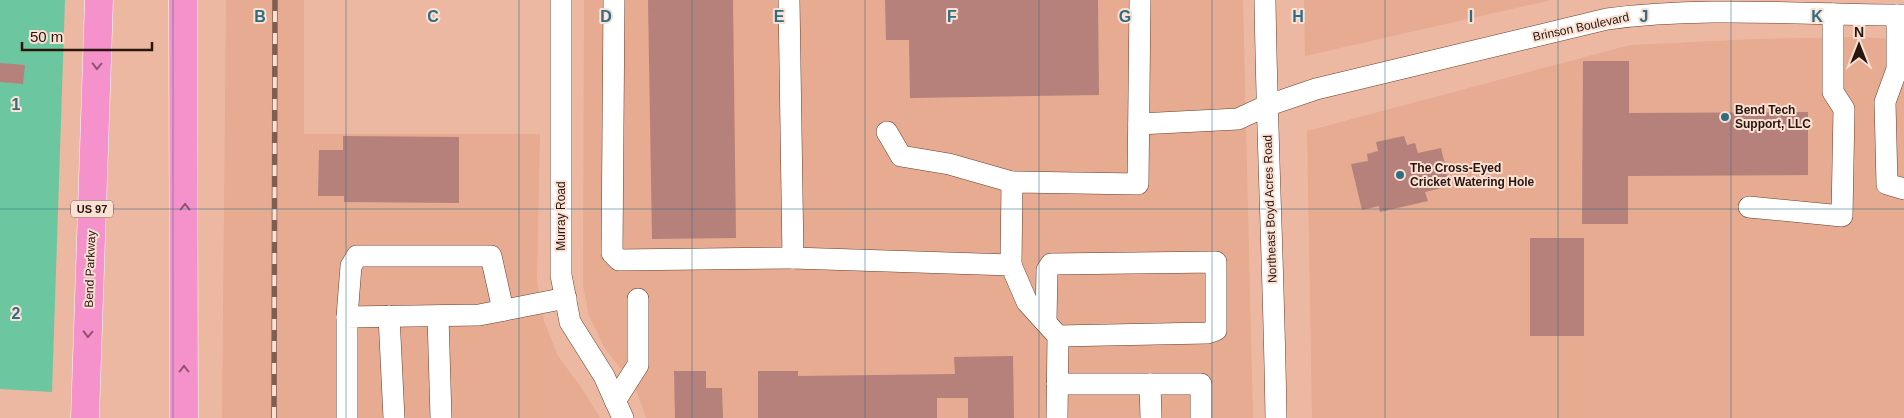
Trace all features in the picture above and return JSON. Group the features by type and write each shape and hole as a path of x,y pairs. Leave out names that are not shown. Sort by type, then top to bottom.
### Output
{"highway":[{"name":"Bend Parkway","path":"85,418 99,0"},
{"path":"183,0 184,418"}],"street":[{"name":"Murray Road","path":"561,0 562,275 570,322 604,376 619,410"},
{"path":"614,0 612,253 619,260 793,258 1011,265"},
{"path":"789,0 793,258"},
{"path":"888,132 902,156 948,164 1012,182 1138,184 1140,0"},
{"name":"Northeast Boyd Acres Road","path":"1265,0 1266,106 1276,418"},
{"name":"Brinson Boulevard","path":"1139,124 1238,119 1266,106 1316,89 1607,19 1622,8 1654,13 1900,14"},
{"path":"1749,207 1842,216 1844,109 1832,92 1833,14"},
{"path":"1900,14 1897,69 1885,102 1887,184 1904,189"},
{"path":"1012,182 1011,265 1028,302 1052,329 1207,333 1216,330 1216,262 1051,264 1047,270 1052,329 1058,384 1057,418"},
{"path":"347,418 347,317 351,266 357,256 491,256 502,310"},
{"path":"347,317 479,315 566,298"},
{"path":"619,410 638,365 638,299"},
{"path":"389,316 394,418"},
{"path":"438,316 441,418"},
{"path":"1058,384 1201,384 1200,418"},
{"path":"1150,384 1151,418"}],"shaded area":[{"path":"226,0 304,0 304,134 540,134 537,280 544,321 558,356 583,390 600,418 222,418"},
{"path":"584,0 1243,0 1253,418 646,418 635,387 604,347 589,316 583,286"},
{"path":"1304,0 1551,0 1305,56"},
{"path":"1862,37 1904,40 1904,418 1312,418 1307,131 1630,45 1757,39"}],"green space":[{"path":"0,0 65,0 52,392 0,389"}],"building":[{"path":"648,0 733,0 736,238 652,239"},
{"path":"885,0 1098,0 1099,95 910,98 909,40 886,40"},
{"path":"1583,61 1629,61 1629,113 1808,112 1808,175 1628,176 1628,224 1582,224"},
{"path":"0,63 25,65 23,84 0,82"},
{"path":"343,136 459,137 459,203 344,202 344,196 318,196 319,150 343,150"},
{"name":"The Cross-Eyed Cricket Watering Hole","path":"1404,136 1407,145 1415,143 1418,153 1441,148 1450,186 1425,192 1428,201 1380,212 1379,206 1362,210 1351,164 1368,161 1367,154 1378,151 1376,142"},
{"path":"1530,238 1584,238 1584,336 1530,336"},
{"path":"1013,356 1014,418 968,418 968,398 937,398 937,418 758,418 758,371 798,371 798,376 955,374 954,357"},
{"path":"674,371 706,371 706,388 722,388 723,418 675,418"}],"railway":[{"path":"274,418 275,0"}],"place":[{"name":"Bend Tech Support, LLC","path":"1725,117"},
{"name":"The Cross-Eyed Cricket Watering Hole","path":"1400,175"}]}
